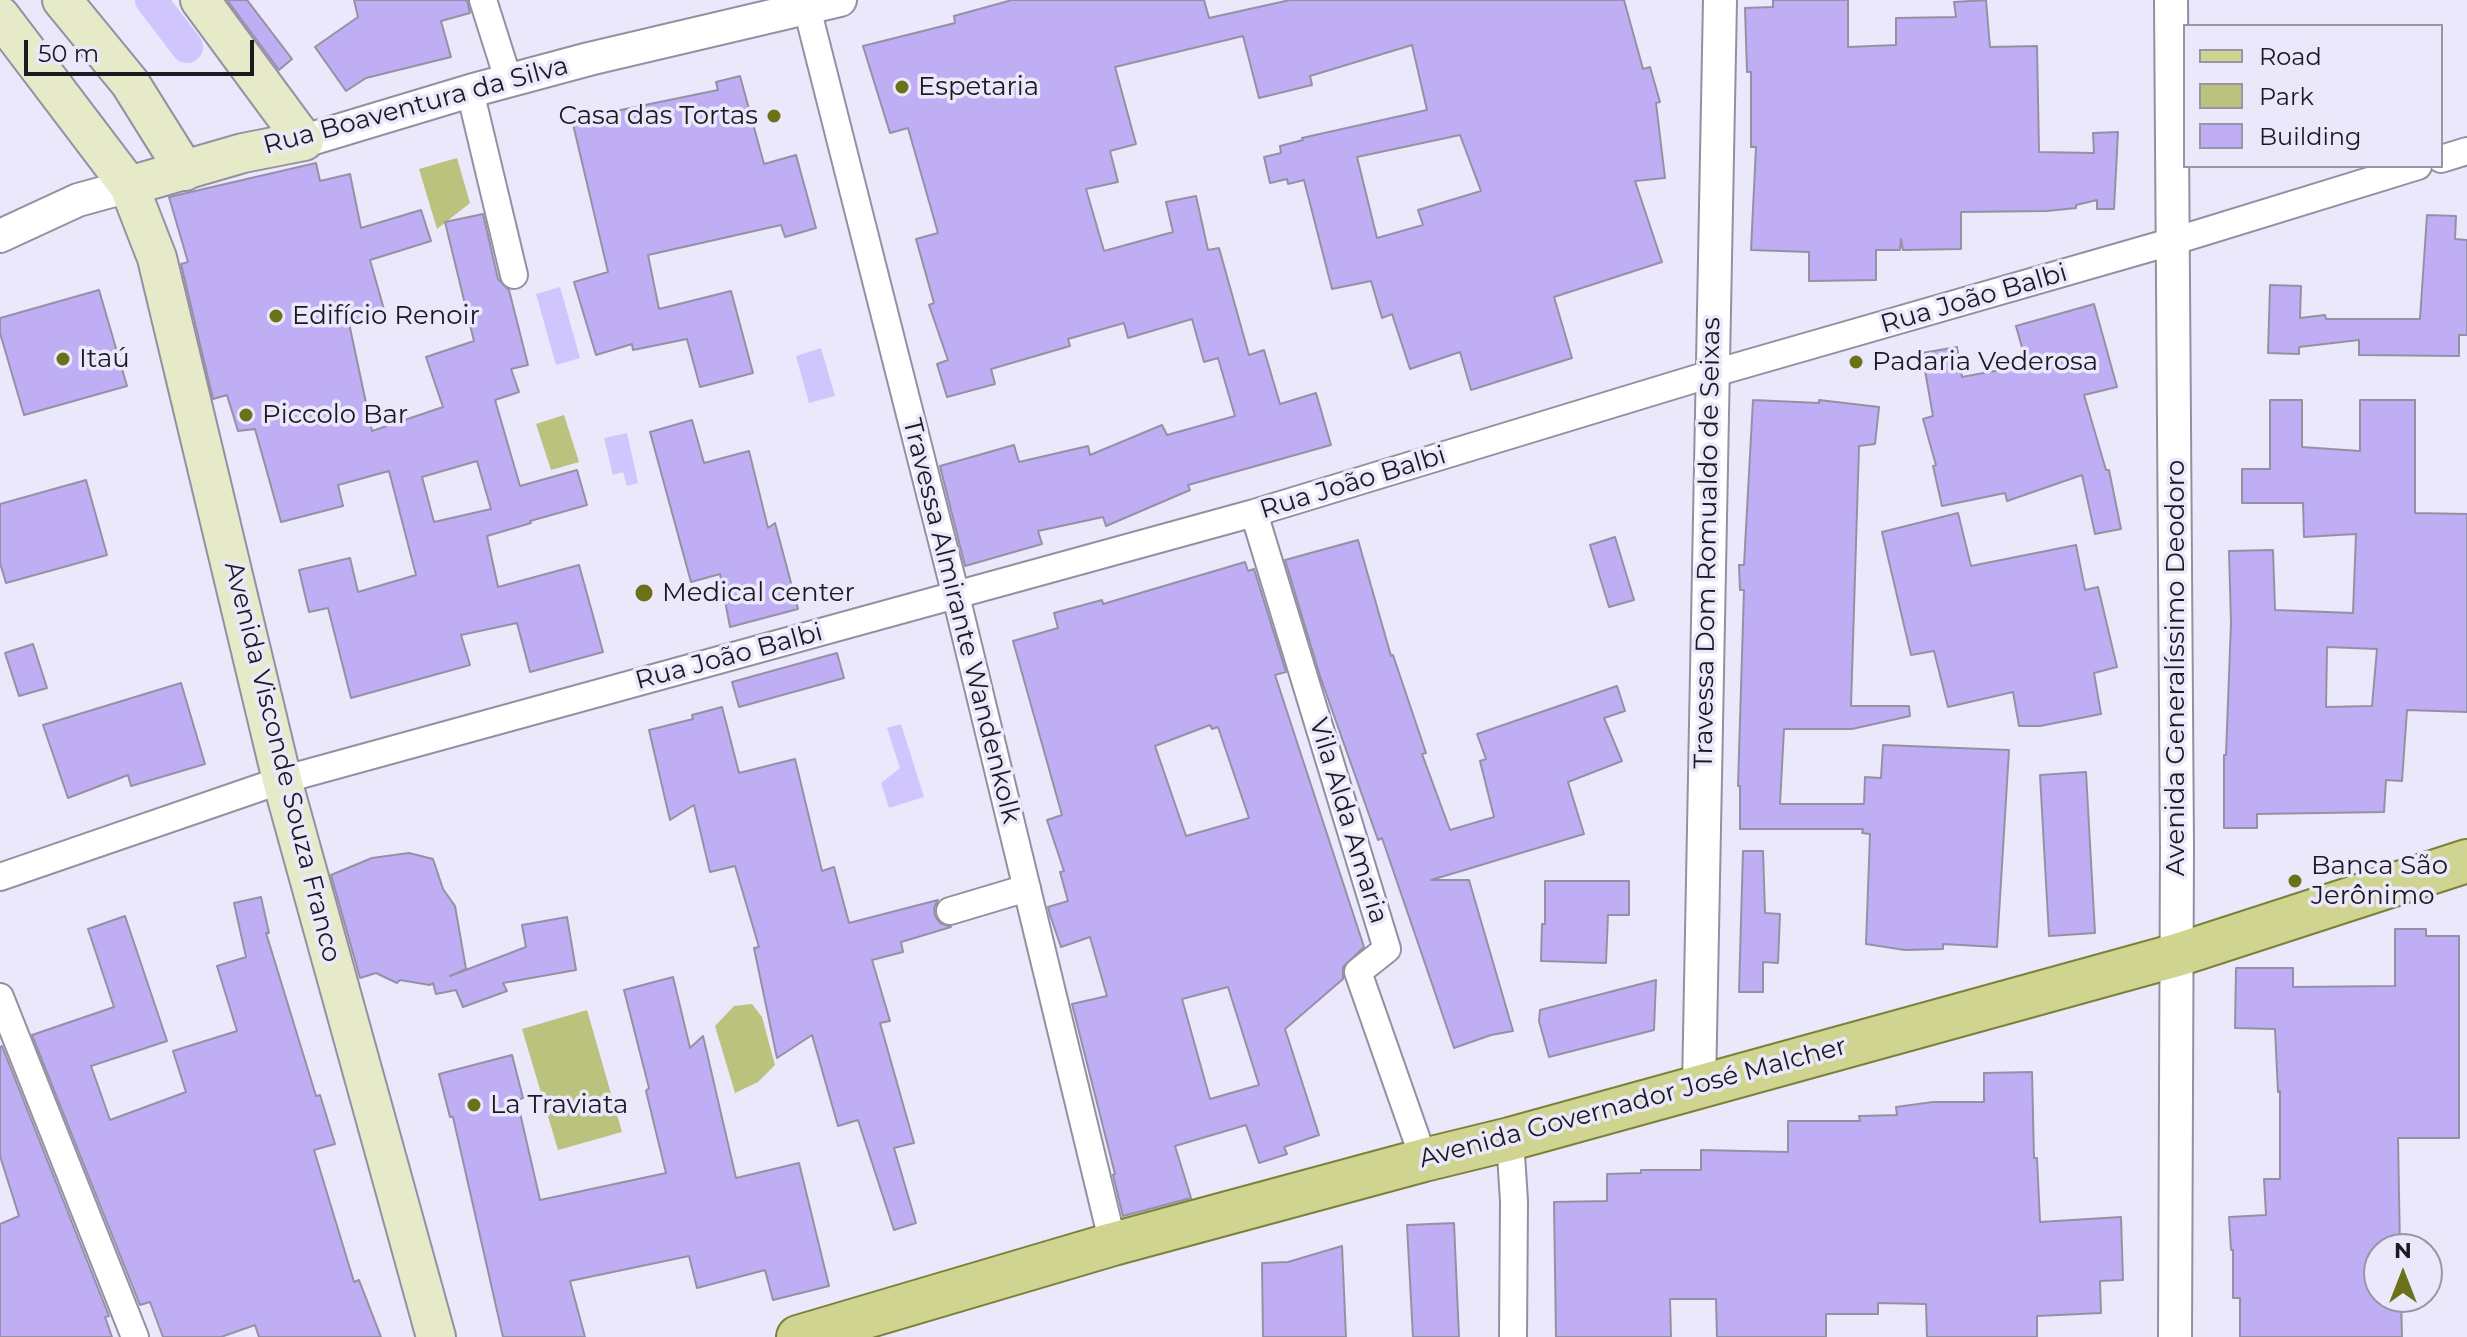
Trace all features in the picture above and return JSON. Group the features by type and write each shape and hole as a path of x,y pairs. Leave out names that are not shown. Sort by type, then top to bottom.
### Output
{"main road":[{"path":"62,0 130,83 185,171"},
{"path":"200,0 304,141"},
{"name":"Avenida Visconde Souza Franco","path":"0,16 129,186 164,279 282,780 436,1337"},
{"name":"Rua Boaventura da Silva","path":"129,186 243,153 304,141"},
{"name":"Avenida Governador José Malcher","path":"798,1337 1113,1244 1510,1139 2177,955 2467,861"}],"street":[{"path":"483,0 509,82"},
{"name":"Rua Boaventura da Silva","path":"304,141 589,59 807,5 840,0"},
{"name":"Travessa Dom Romualdo de Seixas","path":"1699,1087 1720,0"},
{"name":"Avenida Generalíssimo Deodoro","path":"2171,0 2177,955 2175,1337"},
{"name":"Travessa Almirante Wandenkolk","path":"807,5 956,596 1113,1244"},
{"path":"470,91 514,275"},
{"path":"2443,158 2467,151"},
{"name":"Rua João Balbi","path":"0,877 282,780 1254,513 1711,374 2174,241 2411,168"},
{"name":"Rua Boaventura da Silva","path":"0,236 78,200 129,186"},
{"name":"Vila Alda Amaria","path":"1254,513 1387,949 1358,972 1424,1160"},
{"path":"950,911 1027,888"},
{"path":"0,997 135,1337"},
{"path":"1510,1139 1514,1201 1513,1337"}],"green space":[{"path":"457,158 470,203 437,229 419,169"},
{"path":"564,415 579,462 551,470 536,424"},
{"path":"752,1004 762,1017 775,1065 758,1082 735,1093 715,1026 734,1006"},
{"path":"587,1010 622,1132 558,1150 522,1029"}],"shaded area":[{"path":"560,287 580,358 556,365 536,294"},
{"path":"821,348 835,396 809,403 796,356"},
{"path":"627,433 638,483 627,486 623,472 613,475 604,438"},
{"path":"901,724 924,797 889,808 881,783 900,768 887,728"}],"building":[{"path":"227,0 247,0 292,59 279,70"},
{"path":"354,0 467,0 470,13 441,21 451,57 366,78 346,91 315,47 358,17"},
{"path":"1012,0 1204,0 1209,18 1290,0 1624,0 1643,69 1650,67 1660,102 1656,103 1665,178 1635,181 1662,262 1554,297 1572,358 1471,390 1460,352 1410,369 1392,314 1382,318 1371,281 1332,289 1304,180 1288,184 1287,179 1270,183 1264,157 1281,153 1280,146 1302,138 1427,110 1412,45 1310,76 1312,85 1259,98 1243,36 1115,67 1136,144 1110,151 1118,182 1086,189 1104,251 1173,232 1166,202 1196,196 1208,250 1219,248 1249,355 1264,350 1280,404 1316,393 1331,445 1188,485 1190,490 1106,526 1103,517 1038,531 1042,544 965,566 940,466 1014,445 1019,462 1088,446 1090,455 1162,425 1167,435 1235,416 1218,358 1204,362 1192,319 1128,338 1124,323 1068,339 1070,346 991,369 995,384 947,397 937,364 948,360 929,305 934,303 916,239 938,233 908,128 890,133 863,46 955,23 954,16","holes":["1460,135 1481,191 1418,210 1423,225 1377,238 1357,157"]},
{"path":"1773,0 1848,0 1848,47 1896,45 1896,18 1956,17 1954,2 1986,0 1990,47 2037,46 2039,152 2094,153 2093,133 2118,132 2114,209 2097,209 2097,200 2076,205 2076,208 2047,211 1961,212 1961,249 1903,250 1901,239 1900,250 1876,250 1876,280 1809,281 1809,252 1751,250 1756,147 1751,147 1751,72 1747,72 1745,8 1773,7"},
{"path":"740,76 764,164 796,155 816,228 785,237 781,225 648,255 659,309 731,291 753,373 700,387 687,339 633,350 632,344 596,355 574,282 608,272 572,120 718,90 716,82"},
{"path":"316,163 320,181 350,174 361,228 421,210 431,241 370,260 385,313 349,323 372,431 443,407 426,357 474,341 445,222 483,214 498,279 509,290 528,365 511,369 519,392 495,400 520,486 577,470 587,505 487,536 498,587 579,565 603,652 530,672 517,623 461,635 470,665 351,698 328,608 309,612 299,570 350,558 358,592 416,575 389,471 338,485 343,506 281,522 255,429 238,431 227,395 213,399 181,264 188,262 169,197","holes":["477,461 491,509 434,522 422,477"]},
{"path":"2427,215 2456,216 2455,239 2467,240 2467,335 2459,335 2459,356 2359,355 2359,340 2299,347 2299,354 2268,353 2270,285 2301,286 2300,318 2325,315 2326,319 2420,319"},
{"name":"Itaú","path":"99,290 127,386 24,415 0,333 0,318"},
{"path":"2094,304 2117,387 2084,395 2106,470 2109,470 2121,529 2095,534 2082,475 2007,501 2005,493 1942,506 1933,466 1936,465 1923,419 1933,416 1922,353 1957,347 1962,377 2027,365 2016,326"},
{"path":"1753,400 1819,403 1819,400 1879,407 1875,444 1859,446 1851,706 1909,706 1910,716 1852,729 1784,729 1780,804 1864,804 1865,777 1881,778 1883,745 2009,750 1997,947 1943,944 1943,949 1905,950 1866,944 1870,834 1862,833 1863,829 1740,829 1738,786 1744,590 1740,590 1739,565 1744,565"},
{"path":"2270,400 2302,400 2302,447 2360,451 2360,400 2415,400 2415,513 2467,514 2467,712 2407,710 2402,781 2386,780 2384,812 2257,814 2257,828 2224,828 2224,755 2231,623 2229,551 2273,550 2275,610 2353,613 2356,534 2304,537 2303,503 2242,503 2242,469 2270,469","holes":["2327,647 2377,649 2372,706 2326,707"]},
{"path":"692,420 704,463 749,451 768,528 775,523 798,609 730,627 720,574 691,582 650,432"},
{"path":"86,480 107,555 6,583 0,563 0,504"},
{"path":"1958,513 1971,566 2076,545 2085,590 2098,587 2117,667 2094,673 2101,714 2040,726 2019,726 2013,692 1948,707 1934,651 1911,655 1882,532"},
{"path":"1615,537 1634,600 1609,607 1590,545"},
{"path":"1358,540 1391,656 1426,753 1422,754 1450,830 1494,817 1480,761 1486,759 1477,734 1617,686 1625,711 1604,718 1622,761 1568,782 1584,834 1431,880 1469,880 1513,1031 1454,1048 1382,838 1378,840 1320,676 1285,560"},
{"path":"1245,562 1248,571 1254,569 1286,672 1275,675 1364,947 1343,967 1343,979 1285,1029 1319,1135 1284,1147 1287,1154 1259,1163 1246,1125 1175,1146 1191,1198 1123,1216 1072,1004 1107,996 1090,937 1061,947 1050,915 1048,907 1068,901 1060,872 1064,871 1047,820 1062,815 1013,641 1058,628 1054,613 1102,600 1103,604","holes":["1210,725 1212,729 1218,727 1249,818 1186,836 1155,746","1228,987 1259,1085 1210,1099 1182,999"]},
{"path":"33,644 47,688 19,696 5,653"},
{"path":"837,653 844,678 739,707 732,682"},
{"path":"181,683 205,764 131,786 128,775 68,798 43,725"},
{"path":"722,707 739,773 795,759 822,871 834,867 849,923 938,900 934,908 935,916 940,923 951,927 901,942 903,952 872,960 890,1021 880,1023 914,1143 894,1148 916,1223 894,1230 858,1120 838,1126 812,1035 777,1058 754,948 759,947 735,866 710,872 694,805 670,820 649,730 693,719 692,715"},
{"path":"2086,772 2095,933 2049,936 2040,775"},
{"path":"1743,851 1763,851 1765,913 1780,914 1778,963 1763,962 1763,992 1739,992"},
{"path":"409,853 433,859 443,889 455,906 466,969 450,976 526,947 522,925 567,917 576,970 503,983 507,991 463,1007 456,990 436,994 433,983 400,980 397,983 376,973 360,978 331,875 372,858"},
{"path":"1545,881 1629,881 1629,915 1608,915 1606,963 1541,961"},
{"path":"261,897 269,933 266,933 316,1096 320,1095 335,1144 314,1150 354,1282 359,1280 381,1337 259,1337 255,1325 221,1337 163,1337 150,1302 140,1305 32,1035 114,1007 88,929 125,916 167,1041 91,1066 110,1120 186,1092 173,1051 237,1031 217,966 246,957 234,903"},
{"path":"2395,929 2426,929 2426,936 2459,936 2459,1138 2398,1138 2400,1233 2363,1233 2363,1313 2401,1313 2402,1337 2240,1337 2240,1298 2233,1298 2229,1217 2266,1215 2264,1179 2280,1179 2280,1091 2275,1029 2235,1028 2236,968 2293,968 2293,987 2395,986"},
{"path":"673,977 690,1048 703,1036 736,1178 799,1163 829,1286 773,1300 765,1270 697,1288 689,1256 570,1281 585,1337 503,1337 453,1117 450,1117 439,1074 512,1055 523,1098 517,1100 540,1200 666,1173 646,1091 649,1088 624,990"},
{"path":"1656,980 1654,1030 1549,1057 1539,1021 1540,1010"},
{"path":"2,1046 109,1316 105,1317 112,1337 0,1337 0,1224 19,1216 0,1156"},
{"path":"2032,1072 2034,1158 2037,1158 2040,1222 2121,1217 2123,1280 2100,1281 2101,1313 2037,1316 2037,1337 1927,1337 1926,1304 1878,1303 1878,1314 1826,1314 1826,1337 1717,1337 1716,1299 1670,1299 1671,1337 1556,1337 1554,1202 1607,1201 1607,1174 1641,1173 1641,1170 1701,1170 1701,1150 1788,1152 1788,1121 1860,1121 1859,1116 1897,1115 1896,1107 1933,1102 1984,1102 1984,1073"},
{"path":"1454,1223 1459,1337 1413,1337 1407,1225"},
{"path":"1342,1246 1346,1337 1263,1337 1262,1263 1288,1262"}],"waterway":[{"path":"151,0 187,47"}],"place":[{"name":"Espetaria","path":"902,87"},
{"name":"Casa das Tortas","path":"774,116"},
{"name":"Edifício Renoir","path":"276,316"},
{"name":"Itaú","path":"63,359"},
{"name":"Padaria Vederosa","path":"1856,362"},
{"name":"Piccolo Bar","path":"246,415"},
{"name":"Medical center","path":"644,593"},
{"name":"Banca São Jerônimo","path":"2295,881"},
{"name":"La Traviata","path":"474,1105"}]}
